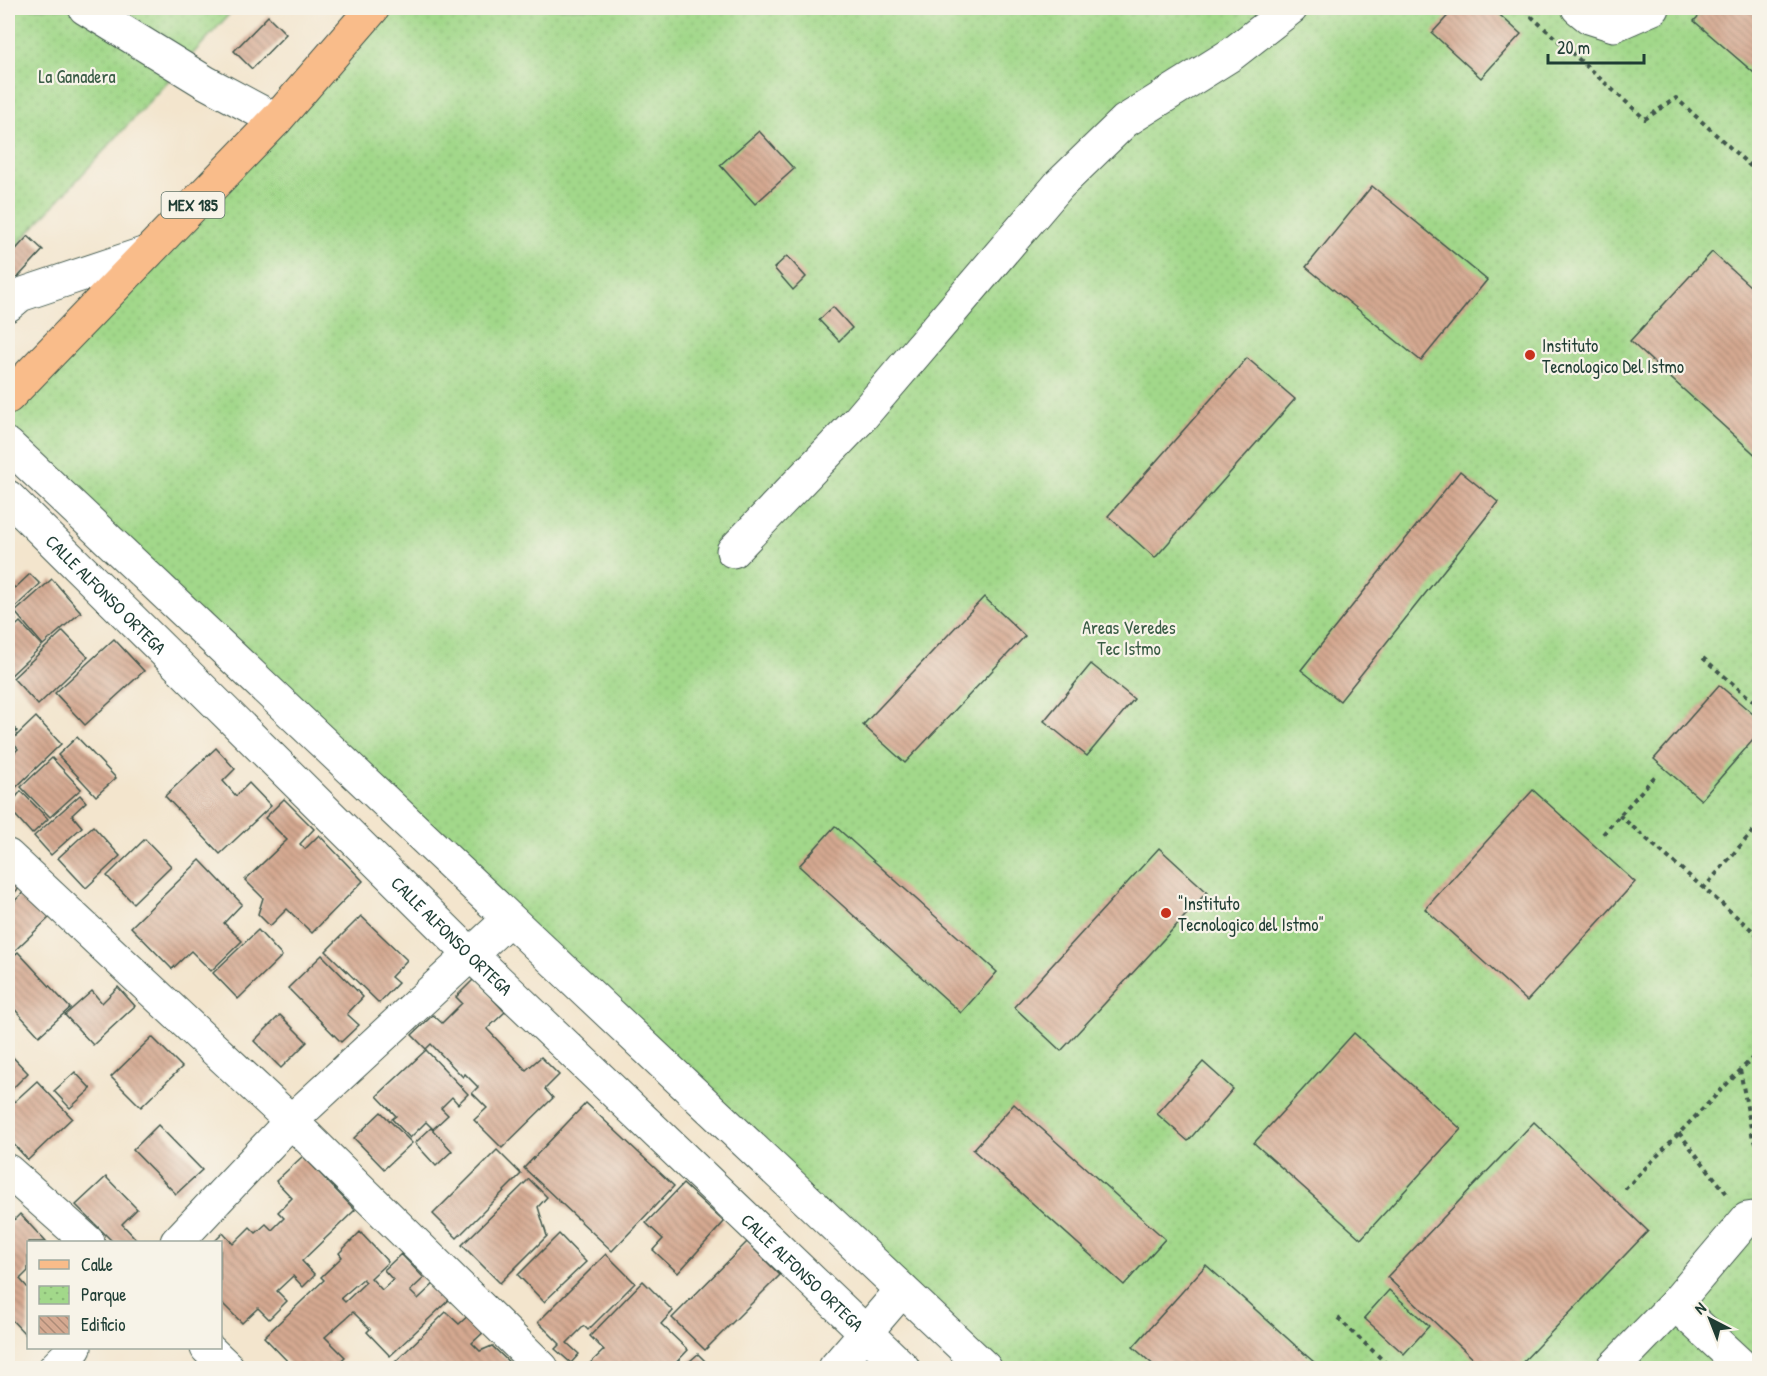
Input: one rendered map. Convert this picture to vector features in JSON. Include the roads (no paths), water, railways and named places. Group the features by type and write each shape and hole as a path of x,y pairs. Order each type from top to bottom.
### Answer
{"main road":[{"name":"MEX 185","path":"8,397 276,120 373,8"}],"street":[{"path":"85,8 205,82 276,120"},
{"path":"733,552 858,421 1059,185 1108,137 1125,121 1232,54 1291,8"},
{"path":"1578,8 1589,17 1614,25 1653,8"},
{"path":"8,305 20,295 146,253"},
{"path":"8,445 508,920 985,1368"},
{"name":"CALLE ALFONSO ORTEGA","path":"8,497 470,954 864,1334 903,1368"},
{"path":"8,856 291,1121 542,1368"},
{"path":"178,1241 291,1121 508,920"},
{"path":"8,1171 87,1241"},
{"path":"1612,1368 1676,1304 1753,1218"},
{"path":"835,1368 902,1290"},
{"path":"1676,1304 1746,1368 1760,1355"},
{"path":"55,1368 73,1349"},
{"path":"209,1349 228,1368"}],"place":[{"name":"Instituto Tecnologico Del Istmo","path":"1530,355"},
{"name":"\"Instituto Tecnologico del Istmo\"","path":"1166,913"}],"park label":[{"name":"La Ganadera","path":"77,76"},
{"name":"Areas Veredes Tec Istmo","path":"1129,637"}]}
